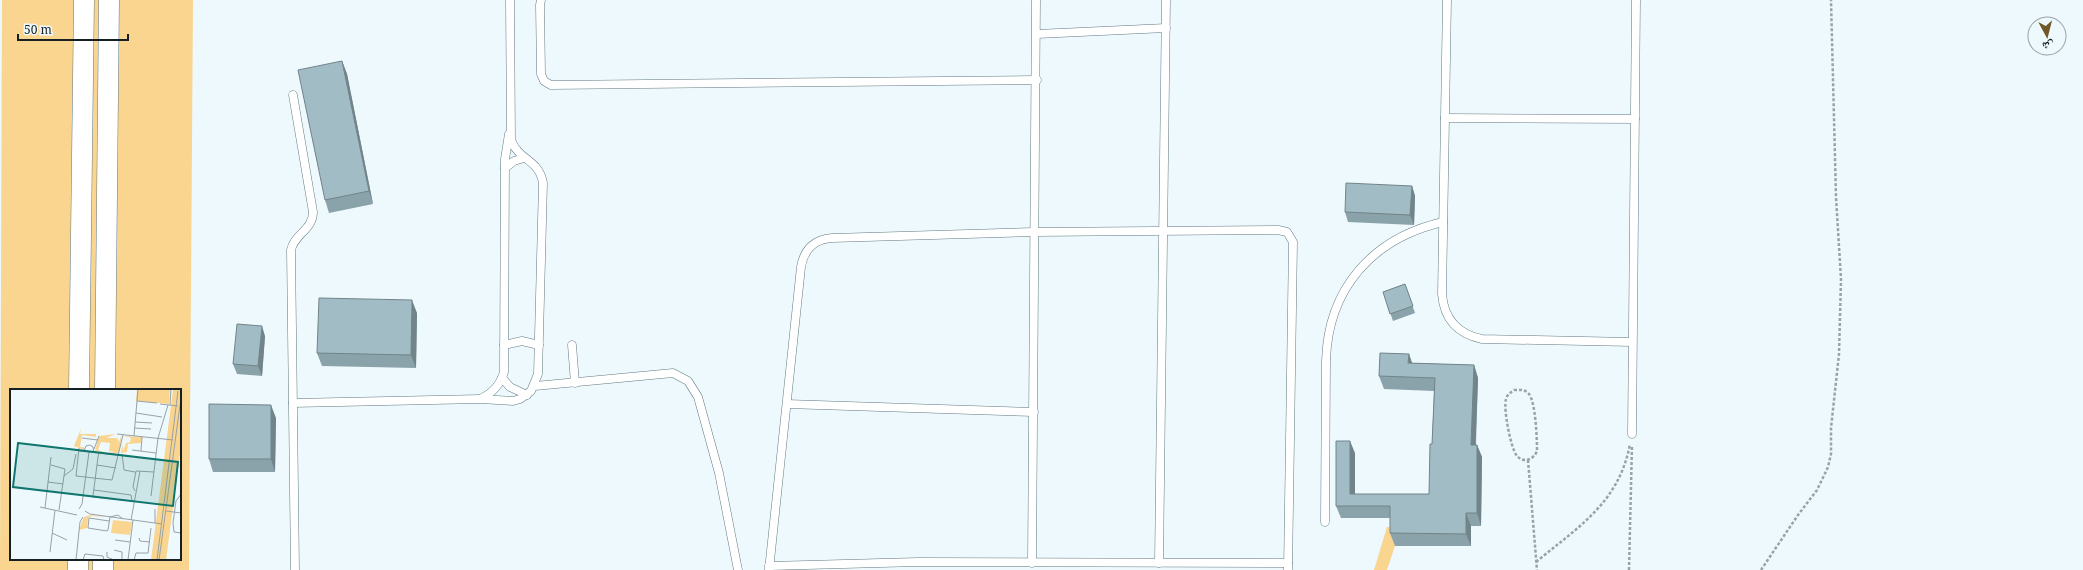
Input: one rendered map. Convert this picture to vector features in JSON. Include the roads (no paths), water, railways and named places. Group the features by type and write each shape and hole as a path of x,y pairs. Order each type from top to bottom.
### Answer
{"street":[{"path":"79,389 84,0"},
{"path":"105,389 109,0"},
{"path":"81,196 92,219 93,268 98,273 106,274"}],"lane":[{"path":"480,399 494,391 502,378 504,345 505,168 506,151 510,133 510,0"},
{"path":"541,0 541,74 544,81 551,85 1037,80"},
{"path":"1032,562 1038,34 1036,0"},
{"path":"1159,563 1166,0"},
{"path":"1447,0 1442,303 1450,321 1464,333 1482,339 1632,342"},
{"path":"1632,434 1636,0"},
{"path":"1038,34 1166,28"},
{"path":"293,95 313,212 311,223 295,240 291,250 295,570"},
{"path":"1445,118 1635,119"},
{"path":"293,403 480,399 513,401 527,395 535,386 538,374 543,183 539,170 535,165 524,158 514,147 510,133"},
{"path":"505,168 514,161 524,158"},
{"path":"1325,522 1326,346 1333,316 1345,289 1354,276 1375,254 1407,234 1443,222"},
{"path":"1278,230 1286,232 1292,238 1288,566 1228,566 1159,563 1092,566 1032,562 918,566 769,568 802,260 808,248 819,240 832,238 1035,232 1278,230"},
{"path":"504,345 522,341 539,345"},
{"path":"572,344 575,383"},
{"path":"535,386 673,373 688,381 698,397 715,458 728,511 738,570"},
{"path":"502,378 510,387 527,395"},
{"path":"787,404 1034,412"}]}
